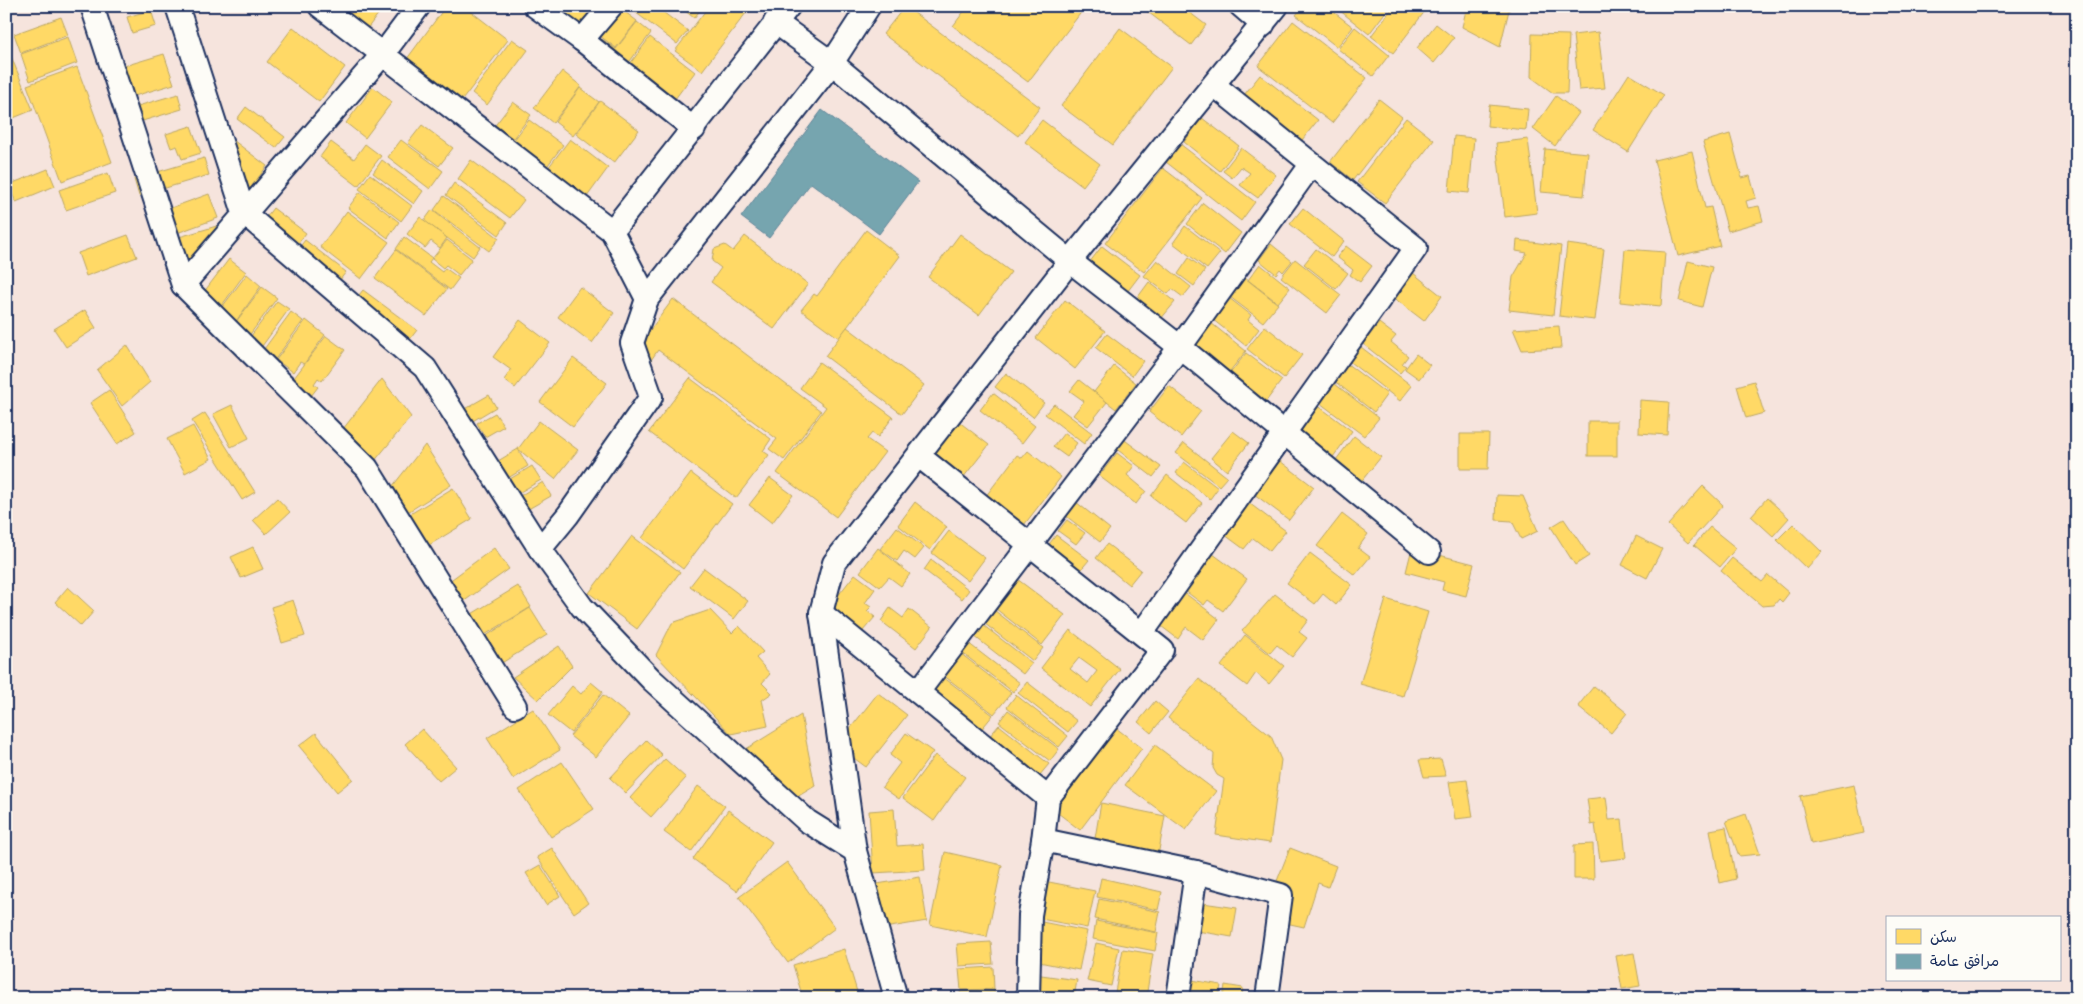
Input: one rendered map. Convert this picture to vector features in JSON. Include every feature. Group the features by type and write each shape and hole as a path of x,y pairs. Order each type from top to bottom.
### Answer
{"street":[{"path":"92,6 183,285 367,468 514,706"},
{"path":"177,6 244,213 425,368 540,549 582,607 651,679 807,821 855,851"},
{"path":"320,6 612,231 647,299"},
{"path":"183,285 383,54 420,6"},
{"path":"535,6 582,40 694,130"},
{"path":"582,40 611,6"},
{"path":"540,549 568,515 651,397 632,343 647,299 832,63 868,6"},
{"path":"1240,6 1264,25"},
{"path":"896,998 855,851 821,613 834,563 1070,261 1264,25 1277,6"},
{"path":"612,231 694,130 782,14 832,63 1070,261 1180,347 1429,552"},
{"path":"1142,633 1416,248 1214,85"},
{"path":"918,692 1029,543 1180,347 1311,165"},
{"path":"919,456 1162,650 1048,798 1030,915 1028,998"},
{"path":"821,613 1048,798"},
{"path":"1043,840 1196,872 1281,895 1267,998"},
{"path":"1178,998 1196,872"}],"building: سكن":[{"path":"355,6 378,6 382,9 358,41 340,27"},
{"path":"446,6 464,6 508,40 450,116 395,75"},
{"path":"534,6 594,6 572,35"},
{"path":"633,6 655,6 688,31 677,44 631,9"},
{"path":"679,6 700,6 702,8 694,18"},
{"path":"709,6 745,6 749,9 702,71 675,51"},
{"path":"905,6 1040,107 1018,136 883,34"},
{"path":"968,6 1086,6 1028,82 953,26"},
{"path":"1140,6 1181,6 1206,25 1191,45"},
{"path":"1303,6 1326,6 1353,27 1337,47 1296,15"},
{"path":"1334,6 1390,6 1369,34"},
{"path":"1394,6 1429,6 1393,53 1371,36"},
{"path":"1467,6 1510,6 1500,47 1462,27"},
{"path":"621,9 637,21 616,48 600,36"},
{"path":"151,10 156,26 132,33 127,17"},
{"path":"61,17 68,35 21,53 14,34"},
{"path":"1293,21 1367,78 1332,123 1258,66"},
{"path":"637,22 651,33 621,73 592,52 602,39 616,49"},
{"path":"1436,24 1454,38 1434,63 1417,48"},
{"path":"293,27 345,67 319,102 267,62"},
{"path":"1355,27 1389,55 1373,76 1338,49"},
{"path":"1120,28 1172,67 1113,145 1061,106"},
{"path":"1598,32 1605,88 1579,90 1573,35"},
{"path":"1532,34 1569,35 1567,93 1553,93 1531,77"},
{"path":"68,37 77,63 30,81 21,54"},
{"path":"650,37 695,72 669,107 624,72"},
{"path":"512,39 528,50 487,105 472,93"},
{"path":"6,44 33,110 6,121"},
{"path":"164,54 174,84 121,100 111,70"},
{"path":"77,67 112,162 62,181 27,85"},
{"path":"562,71 581,86 553,123 534,108"},
{"path":"1629,74 1664,95 1628,152 1593,130"},
{"path":"1260,75 1318,120 1298,145 1240,100"},
{"path":"373,87 392,102 365,138 346,123"},
{"path":"580,88 599,102 573,136 555,122"},
{"path":"178,94 182,109 126,126 121,111"},
{"path":"1556,96 1579,113 1555,146 1533,129"},
{"path":"1379,99 1402,117 1353,180 1330,162"},
{"path":"600,101 639,130 614,163 576,134"},
{"path":"513,102 531,115 501,154 483,141"},
{"path":"1489,105 1528,109 1526,130 1487,126"},
{"path":"246,107 285,137 276,148 237,119"},
{"path":"1202,118 1239,146 1220,171 1184,142"},
{"path":"1406,118 1434,140 1385,203 1357,182"},
{"path":"529,120 563,145 539,177 505,152"},
{"path":"1042,120 1100,164 1083,186 1025,142"},
{"path":"422,125 453,148 439,166 408,143"},
{"path":"191,126 201,153 182,159 177,146 171,148 166,134"},
{"path":"1730,134 1742,178 1750,176 1756,198 1746,201 1748,208 1759,206 1763,221 1728,231 1703,142"},
{"path":"1454,136 1474,138 1469,193 1449,191"},
{"path":"229,137 267,166 240,202"},
{"path":"570,139 608,168 581,205 542,176"},
{"path":"1528,139 1537,213 1505,217 1496,143"},
{"path":"401,140 443,171 430,189 388,157"},
{"path":"331,142 354,159 365,144 381,156 358,186 320,157"},
{"path":"1180,144 1255,202 1241,221 1166,162"},
{"path":"1241,148 1276,175 1258,198 1240,185 1250,173 1241,167 1232,178 1223,171"},
{"path":"1545,149 1588,153 1584,196 1541,192"},
{"path":"1692,151 1705,208 1711,207 1720,246 1678,256 1654,160"},
{"path":"204,158 209,175 139,196 134,179"},
{"path":"382,160 423,191 414,204 373,173"},
{"path":"471,160 524,200 510,218 458,179"},
{"path":"1163,168 1202,198 1144,272 1105,243"},
{"path":"48,169 55,186 16,202 8,185"},
{"path":"108,173 115,193 66,210 59,190"},
{"path":"370,174 412,206 401,221 359,189"},
{"path":"454,183 507,223 499,235 446,195"},
{"path":"360,192 399,222 388,238 348,208"},
{"path":"209,194 218,218 166,237 157,213"},
{"path":"444,196 499,238 489,251 434,210"},
{"path":"1203,203 1241,233 1225,254 1187,224"},
{"path":"273,208 306,233 288,257 255,232"},
{"path":"1303,208 1344,241 1332,257 1290,224"},
{"path":"432,210 480,247 473,257 424,221"},
{"path":"347,211 389,242 361,279 320,247"},
{"path":"420,217 447,238 440,248 431,241 425,248 407,234"},
{"path":"220,225 225,242 180,290 162,242"},
{"path":"1185,226 1220,253 1207,269 1173,243"},
{"path":"866,230 900,256 839,338 801,310 814,294 817,296"},
{"path":"960,234 1011,272 979,315 928,277"},
{"path":"128,235 137,257 86,276 78,253"},
{"path":"745,236 808,284 774,329 711,282 721,268 712,261 714,249 725,245 733,251"},
{"path":"404,237 432,258 429,262 442,272 445,268 459,278 450,290 396,249"},
{"path":"305,240 346,272 329,294 288,263"},
{"path":"447,240 472,259 459,275 446,265 443,268 432,259"},
{"path":"1517,240 1561,246 1553,315 1509,310 1513,277 1527,253 1516,251"},
{"path":"1271,244 1292,261 1283,272 1280,269 1276,274 1259,260"},
{"path":"1567,244 1604,249 1595,320 1559,316"},
{"path":"1102,246 1140,275 1124,296 1086,267"},
{"path":"1346,246 1372,266 1360,282 1350,275 1353,270 1337,257"},
{"path":"1316,249 1348,273 1336,289 1304,264"},
{"path":"1625,249 1665,252 1661,306 1620,302"},
{"path":"396,250 447,289 426,316 375,278"},
{"path":"1189,258 1205,270 1194,286 1178,274"},
{"path":"229,259 246,272 209,323 191,309"},
{"path":"1295,259 1341,295 1327,313 1281,277"},
{"path":"1157,260 1191,287 1183,297 1172,289 1168,294 1144,276"},
{"path":"1688,261 1712,267 1702,307 1679,301"},
{"path":"1260,264 1290,288 1278,303 1248,280"},
{"path":"1413,273 1442,296 1424,321 1394,298"},
{"path":"247,274 261,286 229,331 213,319"},
{"path":"1245,278 1278,304 1263,322 1230,297"},
{"path":"1149,282 1175,302 1160,320 1135,301"},
{"path":"262,287 277,298 245,341 230,330"},
{"path":"580,287 614,313 592,343 558,317"},
{"path":"363,290 417,330 401,351 347,310"},
{"path":"1229,298 1251,315 1248,320 1259,329 1246,346 1212,319"},
{"path":"673,299 821,411 784,460 769,449 777,439 658,350 651,360 636,349"},
{"path":"1065,300 1105,331 1075,369 1036,338"},
{"path":"277,301 289,309 257,353 245,344"},
{"path":"85,310 96,328 66,347 54,329"},
{"path":"291,312 303,321 271,365 259,356"},
{"path":"306,320 325,335 304,364 300,362 293,372 276,360"},
{"path":"520,320 550,343 515,388 504,380 511,370 493,357"},
{"path":"1211,323 1246,351 1226,376 1191,349"},
{"path":"1379,323 1396,336 1391,342 1408,356 1402,364 1406,366 1400,373 1363,344"},
{"path":"1265,326 1302,355 1284,378 1247,349"},
{"path":"1559,326 1561,348 1522,350 1513,329"},
{"path":"847,327 924,385 902,414 825,356"},
{"path":"1107,334 1143,361 1132,376 1096,348"},
{"path":"326,336 345,350 322,381 318,378 314,384 318,387 311,396 291,382"},
{"path":"1357,344 1412,386 1400,401 1346,359"},
{"path":"127,345 150,382 122,406 97,370"},
{"path":"1246,353 1282,380 1264,404 1228,376"},
{"path":"1416,354 1430,365 1419,379 1405,369"},
{"path":"573,358 607,383 573,427 540,402"},
{"path":"819,362 893,417 878,437 872,433 867,439 885,452 836,517 777,473 826,407 800,388"},
{"path":"1346,363 1387,394 1374,412 1333,380"},
{"path":"1114,366 1136,383 1116,409 1094,392"},
{"path":"1006,373 1044,403 1033,417 995,387"},
{"path":"690,378 771,439 763,451 769,455 736,498 649,432"},
{"path":"382,379 411,417 373,463 343,429"},
{"path":"1079,380 1107,402 1088,426 1073,415 1084,401 1070,391"},
{"path":"1331,381 1379,418 1364,436 1316,400"},
{"path":"1754,381 1764,413 1746,418 1737,386"},
{"path":"1169,386 1201,411 1181,437 1149,412"},
{"path":"109,390 136,432 117,444 90,403"},
{"path":"993,393 1035,426 1022,443 980,410"},
{"path":"489,395 496,407 461,428 454,415"},
{"path":"1640,400 1669,402 1667,435 1639,433"},
{"path":"1313,402 1352,431 1333,457 1293,427"},
{"path":"1054,404 1092,433 1084,444 1045,414"},
{"path":"232,405 249,438 231,447 213,414"},
{"path":"205,413 255,492 242,500 192,421"},
{"path":"495,413 504,426 485,437 477,423"},
{"path":"539,421 578,450 555,479 518,449"},
{"path":"958,421 989,445 959,483 928,459"},
{"path":"1588,421 1617,421 1617,456 1588,456"},
{"path":"193,426 211,459 185,473 167,439"},
{"path":"1233,431 1249,443 1227,471 1211,458"},
{"path":"1064,433 1077,443 1067,457 1053,447"},
{"path":"1460,434 1489,434 1488,469 1460,469"},
{"path":"1354,436 1381,457 1359,484 1333,464"},
{"path":"1122,438 1161,467 1153,477 1114,447"},
{"path":"1184,443 1227,477 1219,486 1176,453"},
{"path":"425,445 451,485 403,515 388,492"},
{"path":"518,449 528,466 493,487 483,470"},
{"path":"1028,451 1061,477 1014,538 976,509 1017,455 1022,458"},
{"path":"1117,453 1134,466 1127,475 1146,491 1136,504 1099,476"},
{"path":"1280,461 1314,487 1289,520 1254,494"},
{"path":"1184,462 1218,488 1210,499 1176,473"},
{"path":"532,466 541,480 501,503 493,489"},
{"path":"691,473 732,504 683,569 642,538"},
{"path":"1167,475 1202,503 1186,523 1151,496"},
{"path":"770,478 793,495 772,523 749,505"},
{"path":"543,482 551,496 511,519 503,506"},
{"path":"1703,486 1723,505 1688,543 1668,525"},
{"path":"453,488 472,519 426,547 407,516"},
{"path":"1497,495 1523,496 1538,531 1521,539 1512,521 1496,520"},
{"path":"277,498 290,512 266,534 253,520"},
{"path":"1767,498 1789,518 1773,536 1751,516"},
{"path":"1245,500 1286,531 1270,551 1253,538 1244,549 1221,532"},
{"path":"915,502 947,527 930,550 898,525"},
{"path":"1076,502 1110,529 1100,542 1066,516"},
{"path":"1342,514 1368,534 1358,548 1370,557 1355,575 1317,546"},
{"path":"1564,519 1589,556 1575,565 1551,527"},
{"path":"1067,520 1085,533 1076,544 1058,531"},
{"path":"1793,524 1822,552 1807,569 1777,540"},
{"path":"897,527 924,548 915,559 904,551 897,561 880,549"},
{"path":"1710,527 1736,548 1720,567 1694,545"},
{"path":"949,531 985,558 968,581 932,553"},
{"path":"1056,535 1089,560 1079,572 1047,547"},
{"path":"632,536 680,572 637,629 589,593"},
{"path":"1636,536 1662,549 1647,578 1622,565"},
{"path":"1107,544 1141,570 1129,585 1096,558"},
{"path":"253,547 263,569 241,578 231,557"},
{"path":"494,548 509,569 463,602 448,582"},
{"path":"878,548 910,574 901,586 889,577 880,587 860,572"},
{"path":"1412,548 1474,564 1466,596 1442,590 1444,582 1406,572"},
{"path":"1209,551 1247,579 1223,611 1208,600 1204,605 1176,584"},
{"path":"1310,553 1352,585 1336,605 1323,594 1315,604 1287,583"},
{"path":"1732,558 1762,582 1768,575 1789,593 1782,602 1779,599 1774,605 1762,606 1721,571"},
{"path":"931,560 969,590 962,599 924,570"},
{"path":"704,568 748,601 734,619 690,586"},
{"path":"855,574 875,589 865,603 871,607 867,611 875,617 862,632 829,607"},
{"path":"1013,576 1065,615 1042,645 991,605"},
{"path":"518,586 531,607 483,636 470,615"},
{"path":"68,587 94,611 81,626 55,602"},
{"path":"1178,588 1219,619 1203,640 1186,627 1178,639 1153,620"},
{"path":"1275,594 1308,620 1299,632 1307,638 1292,657 1277,645 1270,653 1242,631"},
{"path":"1386,599 1428,612 1403,696 1360,684"},
{"path":"293,600 305,636 282,643 271,607"},
{"path":"990,607 1043,648 1033,661 980,620"},
{"path":"530,608 547,635 500,664 483,638"},
{"path":"890,608 903,618 909,609 932,627 916,648 881,621"},
{"path":"710,610 732,633 739,626 763,652 756,658 770,674 762,683 772,693 762,700 768,726 731,734 656,655 672,623"},
{"path":"979,622 1032,663 1023,674 970,633"},
{"path":"1070,630 1120,669 1090,707 1041,668","holes":["1079,658 1097,671 1088,683 1070,669"]},
{"path":"1245,635 1284,666 1269,684 1256,673 1247,686 1221,666"},
{"path":"968,643 1020,683 1013,692 961,652"},
{"path":"559,646 572,666 538,700 513,677"},
{"path":"960,653 1011,693 994,714 943,675"},
{"path":"939,674 993,715 980,731 927,690"},
{"path":"1199,679 1271,736 1281,760 1270,843 1216,835 1224,779 1217,775 1213,768 1214,754 1168,718"},
{"path":"591,682 603,692 571,733 548,715 572,686 581,694"},
{"path":"1027,682 1077,721 1068,732 1018,693"},
{"path":"1594,686 1627,713 1611,733 1578,706"},
{"path":"878,693 907,715 866,767 843,750 842,739"},
{"path":"603,695 629,716 596,757 570,736"},
{"path":"1016,695 1068,736 1059,747 1007,707"},
{"path":"1155,701 1168,712 1151,733 1138,722"},
{"path":"533,709 560,750 513,779 487,738"},
{"path":"1008,710 1059,749 1050,761 999,722"},
{"path":"801,715 815,786 787,803 730,759"},
{"path":"999,725 1049,764 1039,776 989,737"},
{"path":"1116,728 1142,748 1080,830 1054,810"},
{"path":"422,729 456,767 439,781 405,744"},
{"path":"316,733 353,779 337,792 299,746"},
{"path":"906,733 933,752 899,799 882,787 900,763 890,755"},
{"path":"646,740 662,755 626,793 610,778"},
{"path":"1155,745 1216,791 1186,830 1125,785"},
{"path":"935,755 965,777 934,821 903,798"},
{"path":"665,759 686,778 651,817 630,798"},
{"path":"1441,759 1446,776 1424,777 1419,760"},
{"path":"562,762 594,809 551,837 519,790"},
{"path":"1467,780 1473,817 1455,819 1449,782"},
{"path":"1854,785 1864,833 1811,844 1800,796"},
{"path":"698,786 725,806 691,852 664,832"},
{"path":"1606,797 1609,820 1622,819 1626,858 1600,861 1595,824 1591,825 1587,799"},
{"path":"1101,803 1165,816 1158,856 1094,844"},
{"path":"894,809 897,846 923,844 925,870 873,873 869,811"},
{"path":"728,810 772,842 737,891 693,859"},
{"path":"1746,814 1760,854 1739,856 1726,821"},
{"path":"1726,827 1736,879 1720,883 1710,830"},
{"path":"1593,844 1594,879 1574,879 1574,845"},
{"path":"552,848 588,903 574,913 537,857"},
{"path":"1290,848 1336,866 1328,887 1318,883 1304,927 1272,920 1275,886"},
{"path":"945,852 1002,865 987,937 930,925"},
{"path":"787,862 835,928 788,963 739,897"},
{"path":"540,865 560,896 546,905 526,873"},
{"path":"920,877 927,921 878,929 871,885"},
{"path":"1101,878 1162,892 1158,910 1097,897"},
{"path":"1044,881 1095,891 1087,928 1036,918"},
{"path":"1099,899 1160,912 1156,932 1095,919"},
{"path":"1196,902 1237,908 1232,937 1191,930"},
{"path":"1032,920 1087,931 1079,970 1024,959"},
{"path":"1096,921 1158,933 1155,951 1093,939"},
{"path":"991,942 993,964 959,966 957,944"},
{"path":"1096,943 1119,948 1111,986 1087,981"},
{"path":"844,949 858,995 848,998 803,998 793,965"},
{"path":"1123,949 1153,954 1146,998 1115,992"},
{"path":"1634,953 1640,986 1622,989 1616,956"},
{"path":"993,967 994,989 961,990 959,969"},
{"path":"1027,973 1077,980 1074,998 1023,998"},
{"path":"1186,979 1221,985 1219,998 1184,995"},
{"path":"1225,985 1243,988 1242,998 1223,998"},
{"path":"994,989 995,998 961,998 960,991"}],"building: مرافق عامة":[{"path":"822,110 918,182 879,234 811,183 769,238 741,217"}]}
